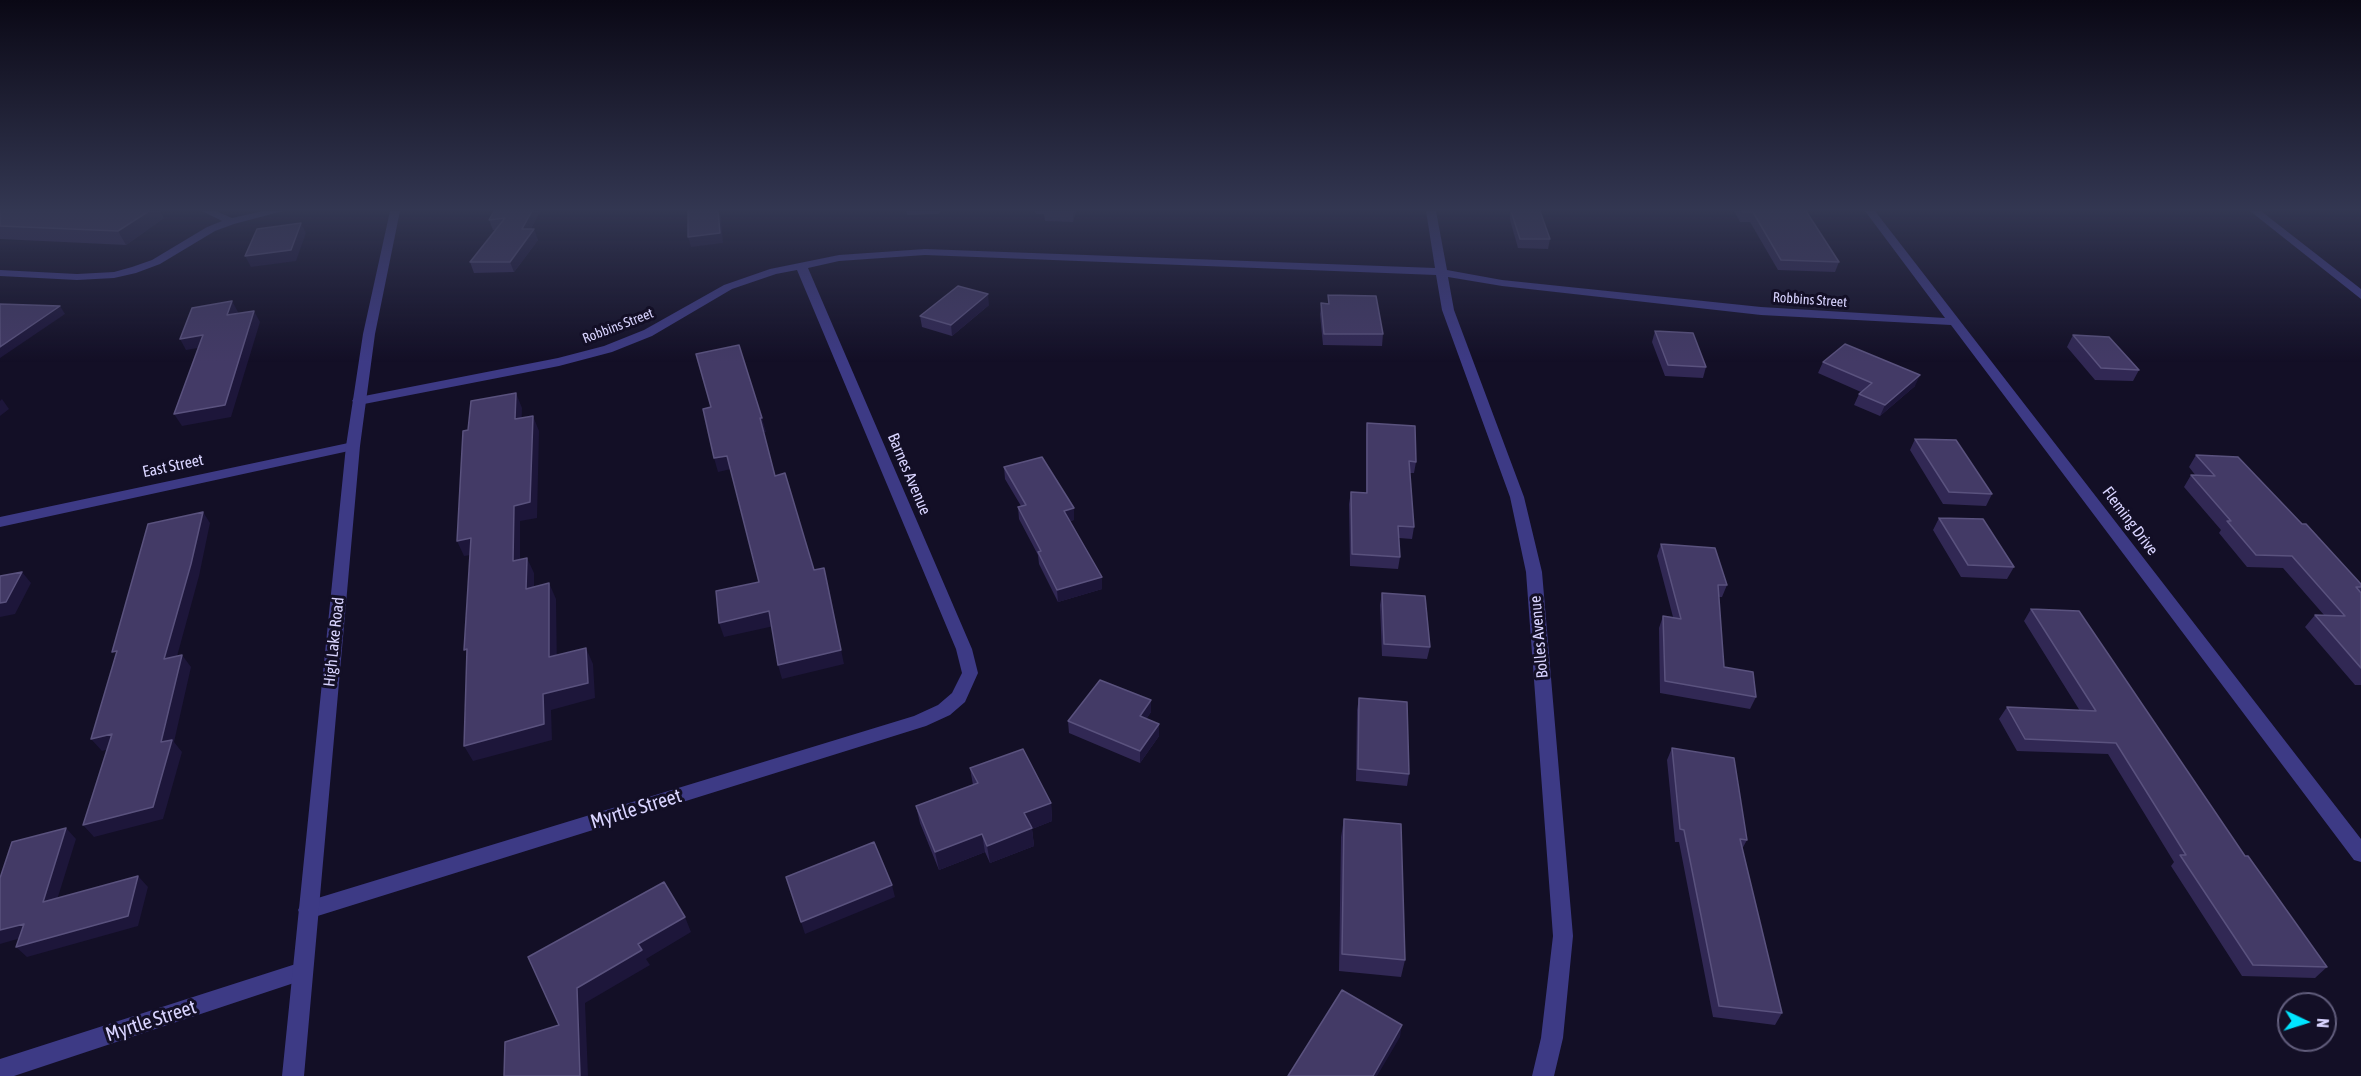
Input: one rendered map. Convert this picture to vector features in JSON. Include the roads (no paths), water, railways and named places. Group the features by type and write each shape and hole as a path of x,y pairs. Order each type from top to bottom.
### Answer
{"street":[{"path":"0,273 77,277 114,275 136,270 157,261"},
{"name":"High Lake Road","path":"292,1076 353,446 369,334 384,261"},
{"name":"Robbins Street","path":"359,401 559,362 608,349 648,333 728,287 774,271 824,261"},
{"name":"Robbins Street","path":"1163,261 1442,272 1502,283 1761,311 1955,322"},
{"name":"Bolles Avenue","path":"1440,261 1448,310 1516,497 1529,542 1534,572 1563,936 1552,1038 1543,1076"},
{"name":"Fleming Drive","path":"1908,261 2361,854"},
{"path":"2318,261 2361,295"},
{"name":"Barnes Avenue","path":"801,265 964,649 970,672 958,697"},
{"name":"East Street","path":"0,522 353,446"},
{"name":"Myrtle Street","path":"308,910 920,721 944,710 958,697"},
{"name":"Myrtle Street","path":"0,1070 302,971"}]}
